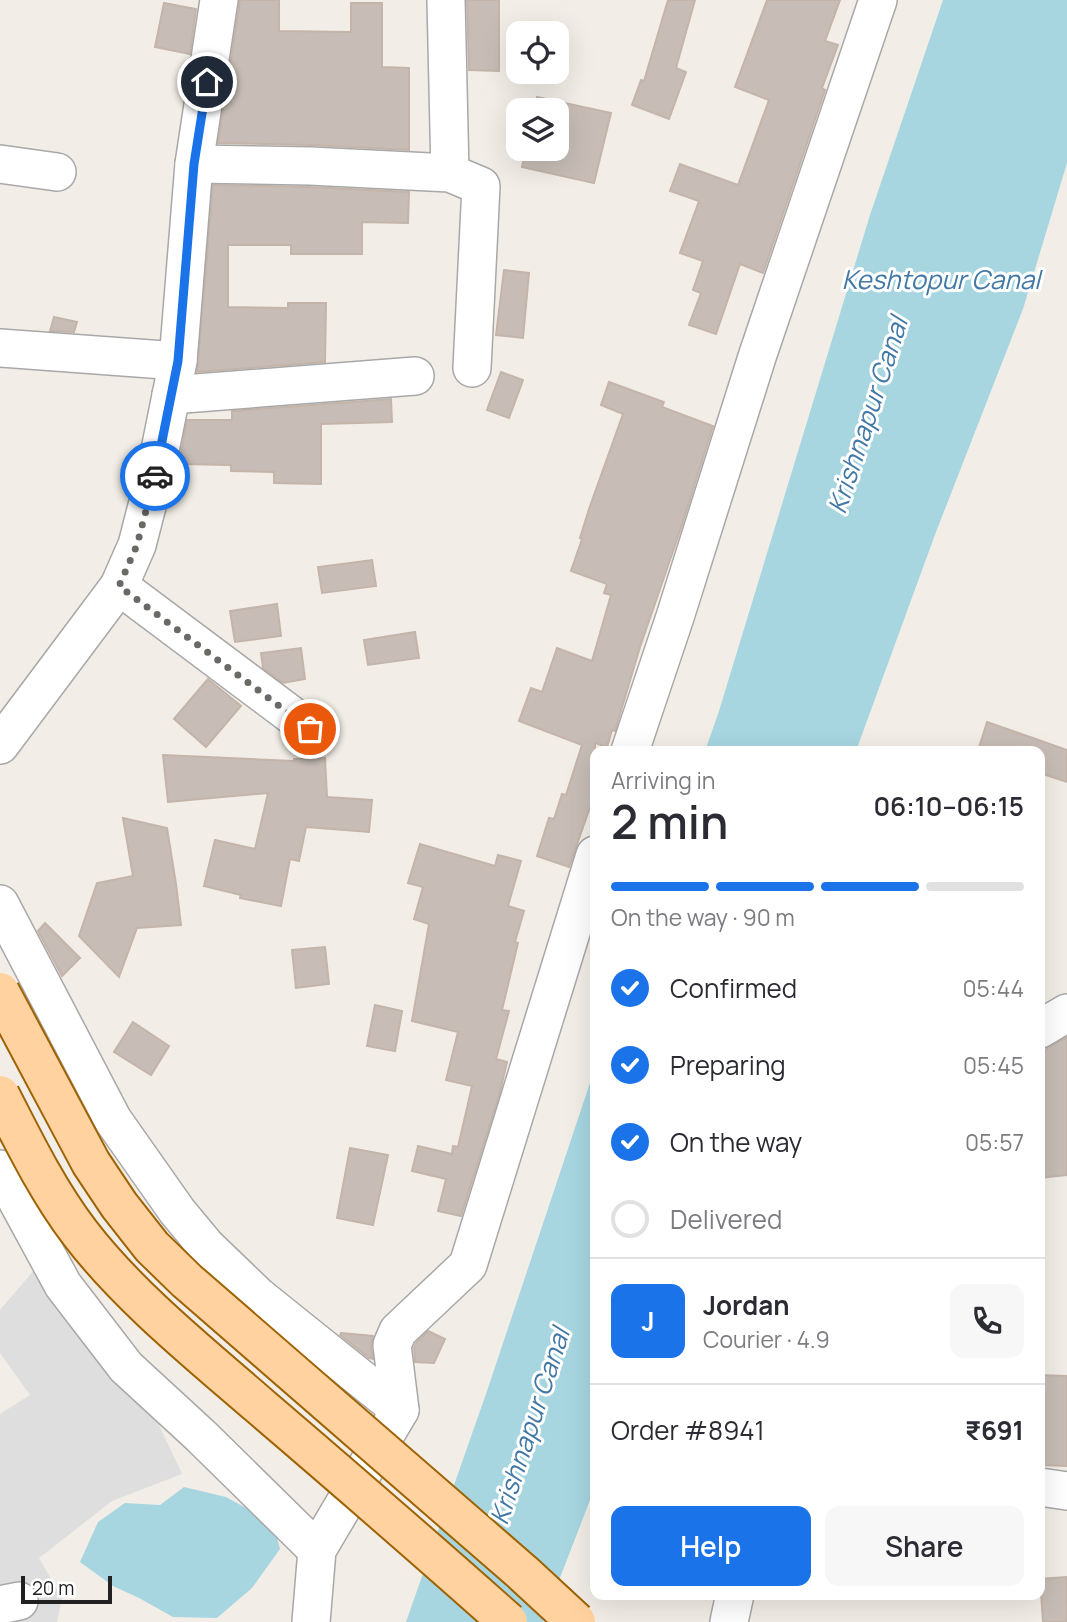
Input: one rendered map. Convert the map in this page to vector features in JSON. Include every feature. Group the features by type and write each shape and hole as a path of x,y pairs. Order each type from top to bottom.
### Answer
{"main road":[{"path":"0,992 91,1163 152,1247 187,1281 512,1563 576,1622"},
{"path":"0,1095 56,1197 80,1233 117,1276 205,1359 508,1622"}],"street":[{"path":"0,745 119,586 137,545 155,475 174,378 194,164 219,0"},
{"path":"446,0 450,173"},
{"path":"632,746 676,617 757,357 878,0"},
{"path":"0,164 57,172"},
{"path":"194,164 450,173 481,186 472,368"},
{"path":"0,348 174,378 415,376"},
{"path":"119,586 310,729"},
{"path":"311,1622 317,1549 401,1410 392,1345 398,1331 468,1265 590,871"},
{"path":"0,904 113,1120 177,1211 206,1246 258,1296 401,1410"},
{"path":"1045,1026 1067,1013"},
{"path":"0,1169 63,1285 126,1367 317,1549"},
{"path":"1045,1489 1067,1491"},
{"path":"729,1622 734,1600"}],"shaded area":[{"path":"35,1269 148,1402 182,1474 112,1501 39,1558 62,1598 57,1622 0,1622 0,1414 30,1395 0,1353 0,1310"}],"water":[{"name":"Keshtopur Canal","path":"943,0 1067,0 1067,163 1023,309 936,532 858,746 707,746 719,711 870,215"},
{"name":"Krishnapur Canal","path":"590,1083 590,1500 543,1622 406,1622"},
{"path":"184,1487 226,1497 273,1523 280,1549 252,1588 217,1618 173,1617 113,1586 80,1562 98,1522 125,1503 160,1505"}],"building":[{"path":"240,0 279,0 279,31 351,32 351,3 382,3 382,67 409,68 409,150 218,143"},
{"path":"467,0 499,0 499,71 469,70"},
{"path":"668,0 695,0 676,68 686,72 669,119 632,105 641,80 644,81"},
{"path":"767,0 840,0 825,41 838,45 763,273 740,264 716,334 689,325 701,293 693,290 703,261 680,253 699,201 670,191 680,164 738,185 769,100 735,87"},
{"path":"164,3 196,9 190,54 155,47"},
{"path":"569,104 611,113 594,183 522,167 523,161 569,161"},
{"path":"213,185 409,192 408,223 362,222 362,254 291,254 291,245 228,245 228,307 288,308 288,303 326,303 325,362 197,372"},
{"path":"504,270 529,273 523,338 496,335"},
{"path":"54,317 77,322 74,332 50,331"},
{"path":"501,372 523,380 509,418 487,410"},
{"path":"609,382 664,402 662,407 713,426 615,731 612,730 607,746 595,743 595,746 590,746 590,807 569,867 537,856 549,818 554,819 562,794 566,795 582,745 519,721 531,688 542,692 557,648 592,661 611,595 604,593 607,584 571,571 589,509 623,414 601,405"},
{"path":"391,399 392,422 321,424 321,484 274,483 274,472 231,471 231,465 179,464 187,420 232,420 232,411"},
{"path":"372,560 376,586 322,593 318,567"},
{"path":"277,604 281,636 235,642 230,611"},
{"path":"415,632 419,658 368,665 364,640"},
{"path":"301,648 305,679 283,683 263,668 261,653"},
{"path":"208,679 241,706 206,747 174,719"},
{"path":"987,722 1067,750 1067,782 1045,775 1045,746 980,746"},
{"path":"163,755 294,761 325,758 327,797 372,800 369,832 306,827 299,861 290,859 281,906 240,898 241,895 204,886 215,840 255,849 268,793 168,802"},
{"path":"123,818 167,828 181,925 137,928 119,977 79,936 97,883 133,876"},
{"path":"420,844 495,866 498,855 521,861 508,906 524,911 502,1010 509,1011 496,1059 507,1062 461,1216 438,1211 446,1179 412,1171 418,1146 452,1154 453,1146 458,1147 472,1086 446,1080 458,1032 412,1021 429,924 414,919 423,887 408,883"},
{"path":"45,923 80,958 62,976 38,931"},
{"path":"325,947 329,984 296,988 292,950"},
{"path":"375,1005 402,1011 395,1051 367,1046"},
{"path":"133,1022 169,1046 151,1075 114,1052"},
{"path":"1067,1037 1067,1175 1045,1177 1045,1051"},
{"path":"350,1148 388,1155 373,1225 337,1218"},
{"path":"428,1331 445,1339 434,1363 415,1362 416,1343"},
{"path":"340,1335 373,1336 373,1359"},
{"path":"1045,1375 1067,1376 1067,1466 1045,1465"},
{"path":"1067,1577 1067,1622 1043,1622 1041,1600 1045,1600 1045,1579"}],"way so far":[{"path":"155,476 137,545 119,586 310,729"}],"route":[{"path":"155,476 178,361 194,164 207,82"}]}
